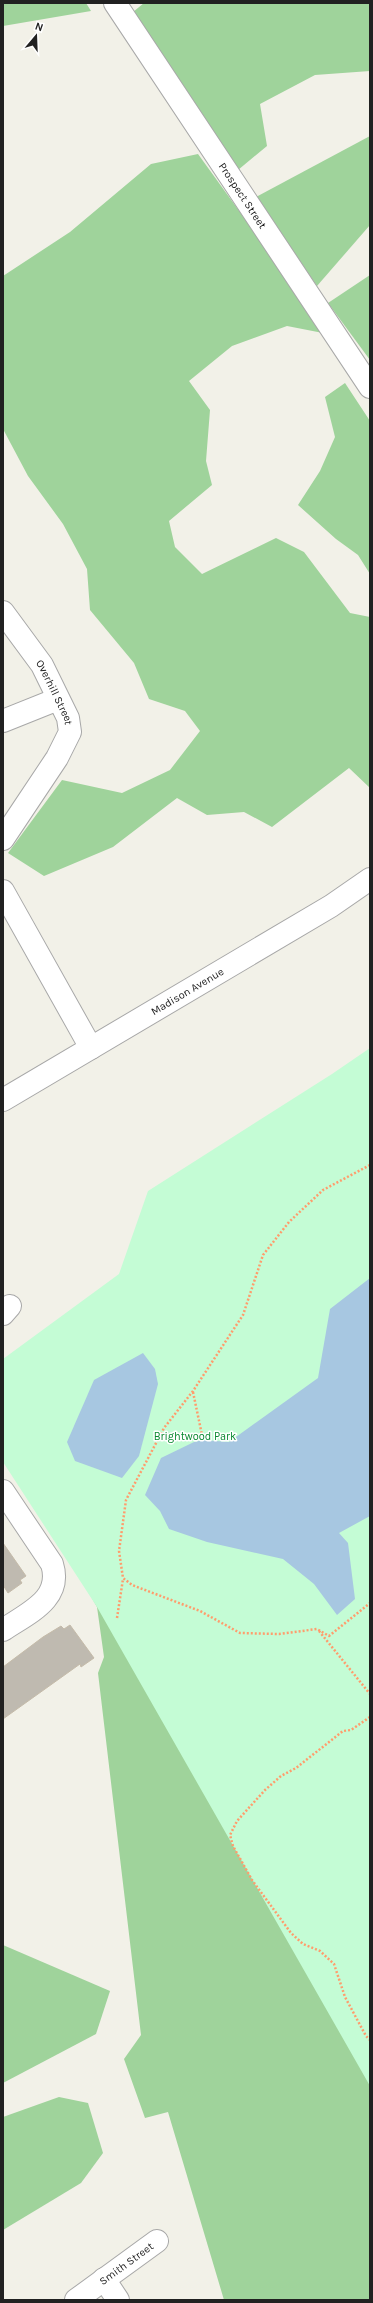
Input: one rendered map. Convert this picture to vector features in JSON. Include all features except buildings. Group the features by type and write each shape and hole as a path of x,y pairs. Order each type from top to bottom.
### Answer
{"street":[{"name":"Prospect Street","path":"115,3 370,387"},
{"name":"Overhill Street","path":"3,612 42,665 68,718 70,732 57,758 3,839"},
{"path":"3,721 58,699"},
{"name":"Madison Avenue","path":"3,1100 331,906 370,879"},
{"path":"3,891 91,1048"},
{"path":"3,1491 52,1564 56,1575 51,1594 43,1602 3,1630"},
{"name":"Smith Street","path":"76,2300 157,2241"},
{"path":"104,2279 118,2300"}],"path":[{"path":"117,1618 123,1578 119,1551 126,1500 164,1428 193,1391 243,1315 263,1254 289,1222 323,1190 370,1165"},
{"path":"193,1391 202,1435"},
{"path":"123,1578 132,1585 200,1611 240,1633 279,1634 317,1629 329,1636 370,1603"},
{"path":"317,1629 370,1694"},
{"path":"370,1717 351,1730 343,1731 296,1768 281,1776 237,1821 230,1835 233,1846 252,1880 291,1933 303,1944 320,1952 334,1964 345,1997 366,2036 370,2040"}],"green space":[{"path":"3,3 86,3 91,11 3,26"},
{"path":"144,3 370,3 370,71 315,75 260,104 267,146 238,170 133,12"},
{"path":"370,136 370,225 317,286 256,197"},
{"path":"198,154 328,334 287,326 232,346 189,381 210,410 206,461 212,485 169,521 175,547 202,574 276,538 304,552 350,613 370,617 370,788 349,768 272,827 244,812 207,815 177,798 113,847 44,876 8,853 62,780 122,793 170,770 200,731 185,711 149,699 134,663 90,610 87,569 63,524 28,476 3,429 3,276 70,232 151,164"},
{"path":"370,275 370,360 328,303"},
{"path":"345,383 370,421 370,574 358,555 336,539 298,505 320,471 335,437 325,397"},
{"name":"Brightwood Park","path":"370,1048 370,2086 97,1607 3,1462 3,1359 119,1274 148,1191 332,1074"},
{"path":"370,1516 370,2300 224,2300 168,2112 145,2118 124,2059 141,2035 98,1673 104,1657 97,1607 89,1593 156,1564"},
{"path":"3,1945 110,1991 96,2034 3,2083"},
{"path":"59,2097 88,2103 103,2153 81,2183 3,2230 3,2117"}],"water":[{"path":"370,1278 370,1516 339,1533 348,1543 355,1599 337,1615 314,1584 283,1559 207,1542 169,1529 160,1511 145,1495 161,1458 194,1442 203,1440 229,1442 318,1378 330,1309"},
{"path":"143,1353 155,1369 158,1384 139,1456 122,1478 75,1461 67,1442 94,1380"}]}
